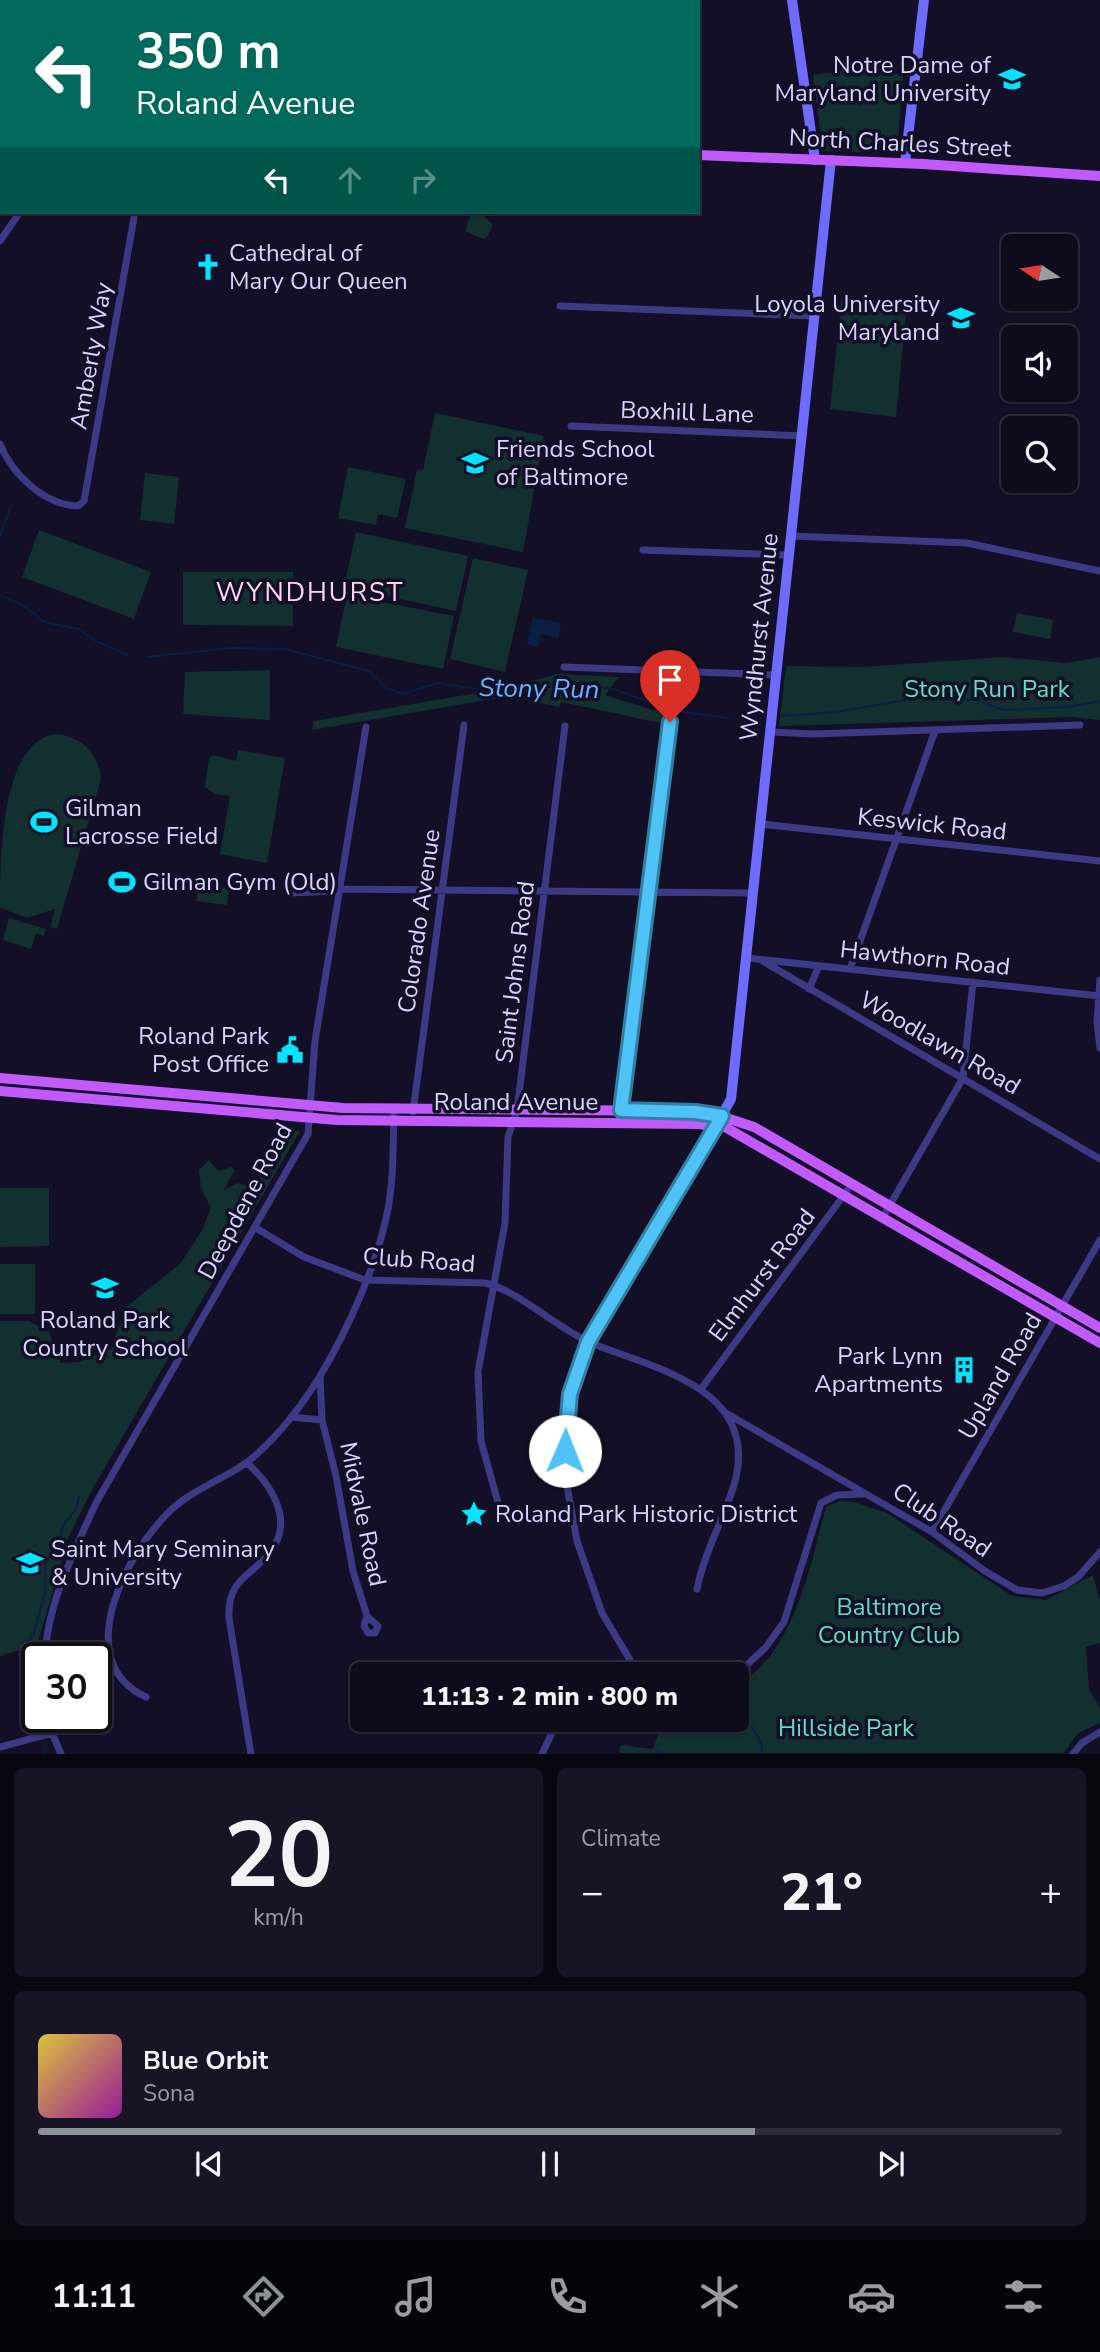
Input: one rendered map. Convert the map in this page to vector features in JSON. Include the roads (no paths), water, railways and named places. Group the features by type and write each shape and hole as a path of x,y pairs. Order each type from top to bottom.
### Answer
{"main road":[{"name":"North Charles Street","path":"700,155 905,163 1100,176"},
{"name":"Roland Avenue","path":"0,1078 309,1105 394,1109 695,1112 754,1127 1100,1328"},
{"name":"Roland Avenue","path":"0,1091 309,1118 394,1122 619,1123 719,1120 1100,1343"}],"street":[{"path":"792,0 815,160"},
{"path":"905,163 924,0"},
{"name":"Wyndhurst Avenue","path":"719,1120 732,1099 831,160"},
{"path":"0,241 19,214"},
{"name":"Amberly Way","path":"0,444 14,468 34,488 66,504 81,505 89,481 135,214"},
{"path":"560,306 815,316"},
{"name":"Boxhill Lane","path":"571,426 802,436"},
{"path":"791,536 967,542 1100,571"},
{"path":"643,550 789,555"},
{"path":"564,667 776,675"},
{"path":"619,1123 670,722"},
{"name":"Colorado Avenue","path":"413,1122 464,724"},
{"path":"771,732 813,734 1080,725"},
{"name":"Saint Johns Road","path":"500,1510 486,1470 479,1421 480,1358 505,1223 511,1122 517,1110 565,726"},
{"name":"Deepdene Road","path":"47,1642 71,1558 96,1503 308,1134 315,1041 366,727"},
{"path":"850,969 935,731"},
{"name":"Keswick Road","path":"761,824 1100,861"},
{"path":"288,893 442,890 754,893"},
{"name":"Hawthorn Road","path":"747,958 1099,996"},
{"name":"Woodlawn Road","path":"761,960 1100,1159"},
{"path":"809,989 819,966"},
{"path":"1100,980 1100,1048"},
{"path":"883,1217 963,1078 973,982"},
{"path":"146,1697 119,1679 109,1656 111,1616 120,1588 147,1538 171,1510 195,1492 247,1463 291,1417 320,1376 365,1280 388,1210 394,1109"},
{"path":"631,1662 593,1594 571,1515 566,1417 571,1386 588,1342 719,1120"},
{"name":"Elmhurst Road","path":"701,1389 852,1184"},
{"name":"Club Road","path":"256,1228 304,1257 365,1280 493,1284 588,1342 651,1364 701,1389 724,1412 932,1532 1007,1586 1026,1592 1048,1592 1078,1577 1099,1554"},
{"name":"Upland Road","path":"932,1532 1100,1240"},
{"name":"Midvale Road","path":"320,1376 322,1420 336,1476 353,1571 367,1616"},
{"name":"Club Road","path":"724,1412 734,1431 737,1444"},
{"name":"Midvale Road","path":"291,1417 322,1420"},
{"path":"697,1589 705,1552 734,1483 737,1444 746,1432 752,1430"},
{"path":"247,1463 275,1499 280,1525 272,1550 237,1583 230,1598 229,1618 251,1754"},
{"path":"837,1495 842,1480"},
{"path":"749,1664 780,1628 797,1588 819,1506 824,1500 837,1495 866,1494"},
{"path":"542,1754 552,1732"},
{"path":"1073,1754 1082,1743 1100,1732"},
{"path":"2,1748 52,1733 61,1754"}],"water":[{"path":"533,618 561,623 558,638 541,634 538,647 527,644"}],"waterway":[{"path":"0,536 11,506"},
{"name":"Stony Run","path":"0,595 23,605 44,622 79,629 96,641 127,655"},
{"name":"Stony Run","path":"148,657 230,648 285,649 369,671 387,688 403,694 437,683 504,693 577,683 613,689 675,711 728,718"},
{"name":"Stony Run","path":"782,716 836,712 935,695 978,701 1004,710 1068,707 1100,701"},
{"path":"26,1642 35,1630 45,1594 45,1564 57,1547 64,1524 76,1509 79,1497"},
{"path":"19,1654 21,1658"},
{"path":"749,1723 761,1744 761,1754"},
{"path":"44,1754 45,1746"},
{"path":"657,1750 661,1754"}],"place":[{"name":"Notre Dame of Maryland University","path":"1012,79"},
{"name":"Cathedral of Mary Our Queen","path":"208,267"},
{"name":"Loyola University Maryland","path":"961,318"},
{"name":"Friends School of Baltimore","path":"475,463"},
{"name":"Gilman Lacrosse Field","path":"44,822"},
{"name":"Gilman Gym (Old)","path":"122,882"},
{"name":"Roland Park Post Office","path":"290,1050"},
{"name":"Roland Park Country School","path":"105,1288"},
{"name":"Park Lynn Apartments","path":"964,1370"},
{"name":"Roland Park Historic District","path":"474,1514"},
{"name":"Saint Mary Seminary & University","path":"30,1563"}],"district":[{"name":"WYNDHURST","path":"310,592"}],"park label":[{"name":"Stony Run Park","path":"987,689"},
{"name":"Baltimore Country Club","path":"889,1621"},
{"name":"Hillside Park","path":"846,1728"}]}
